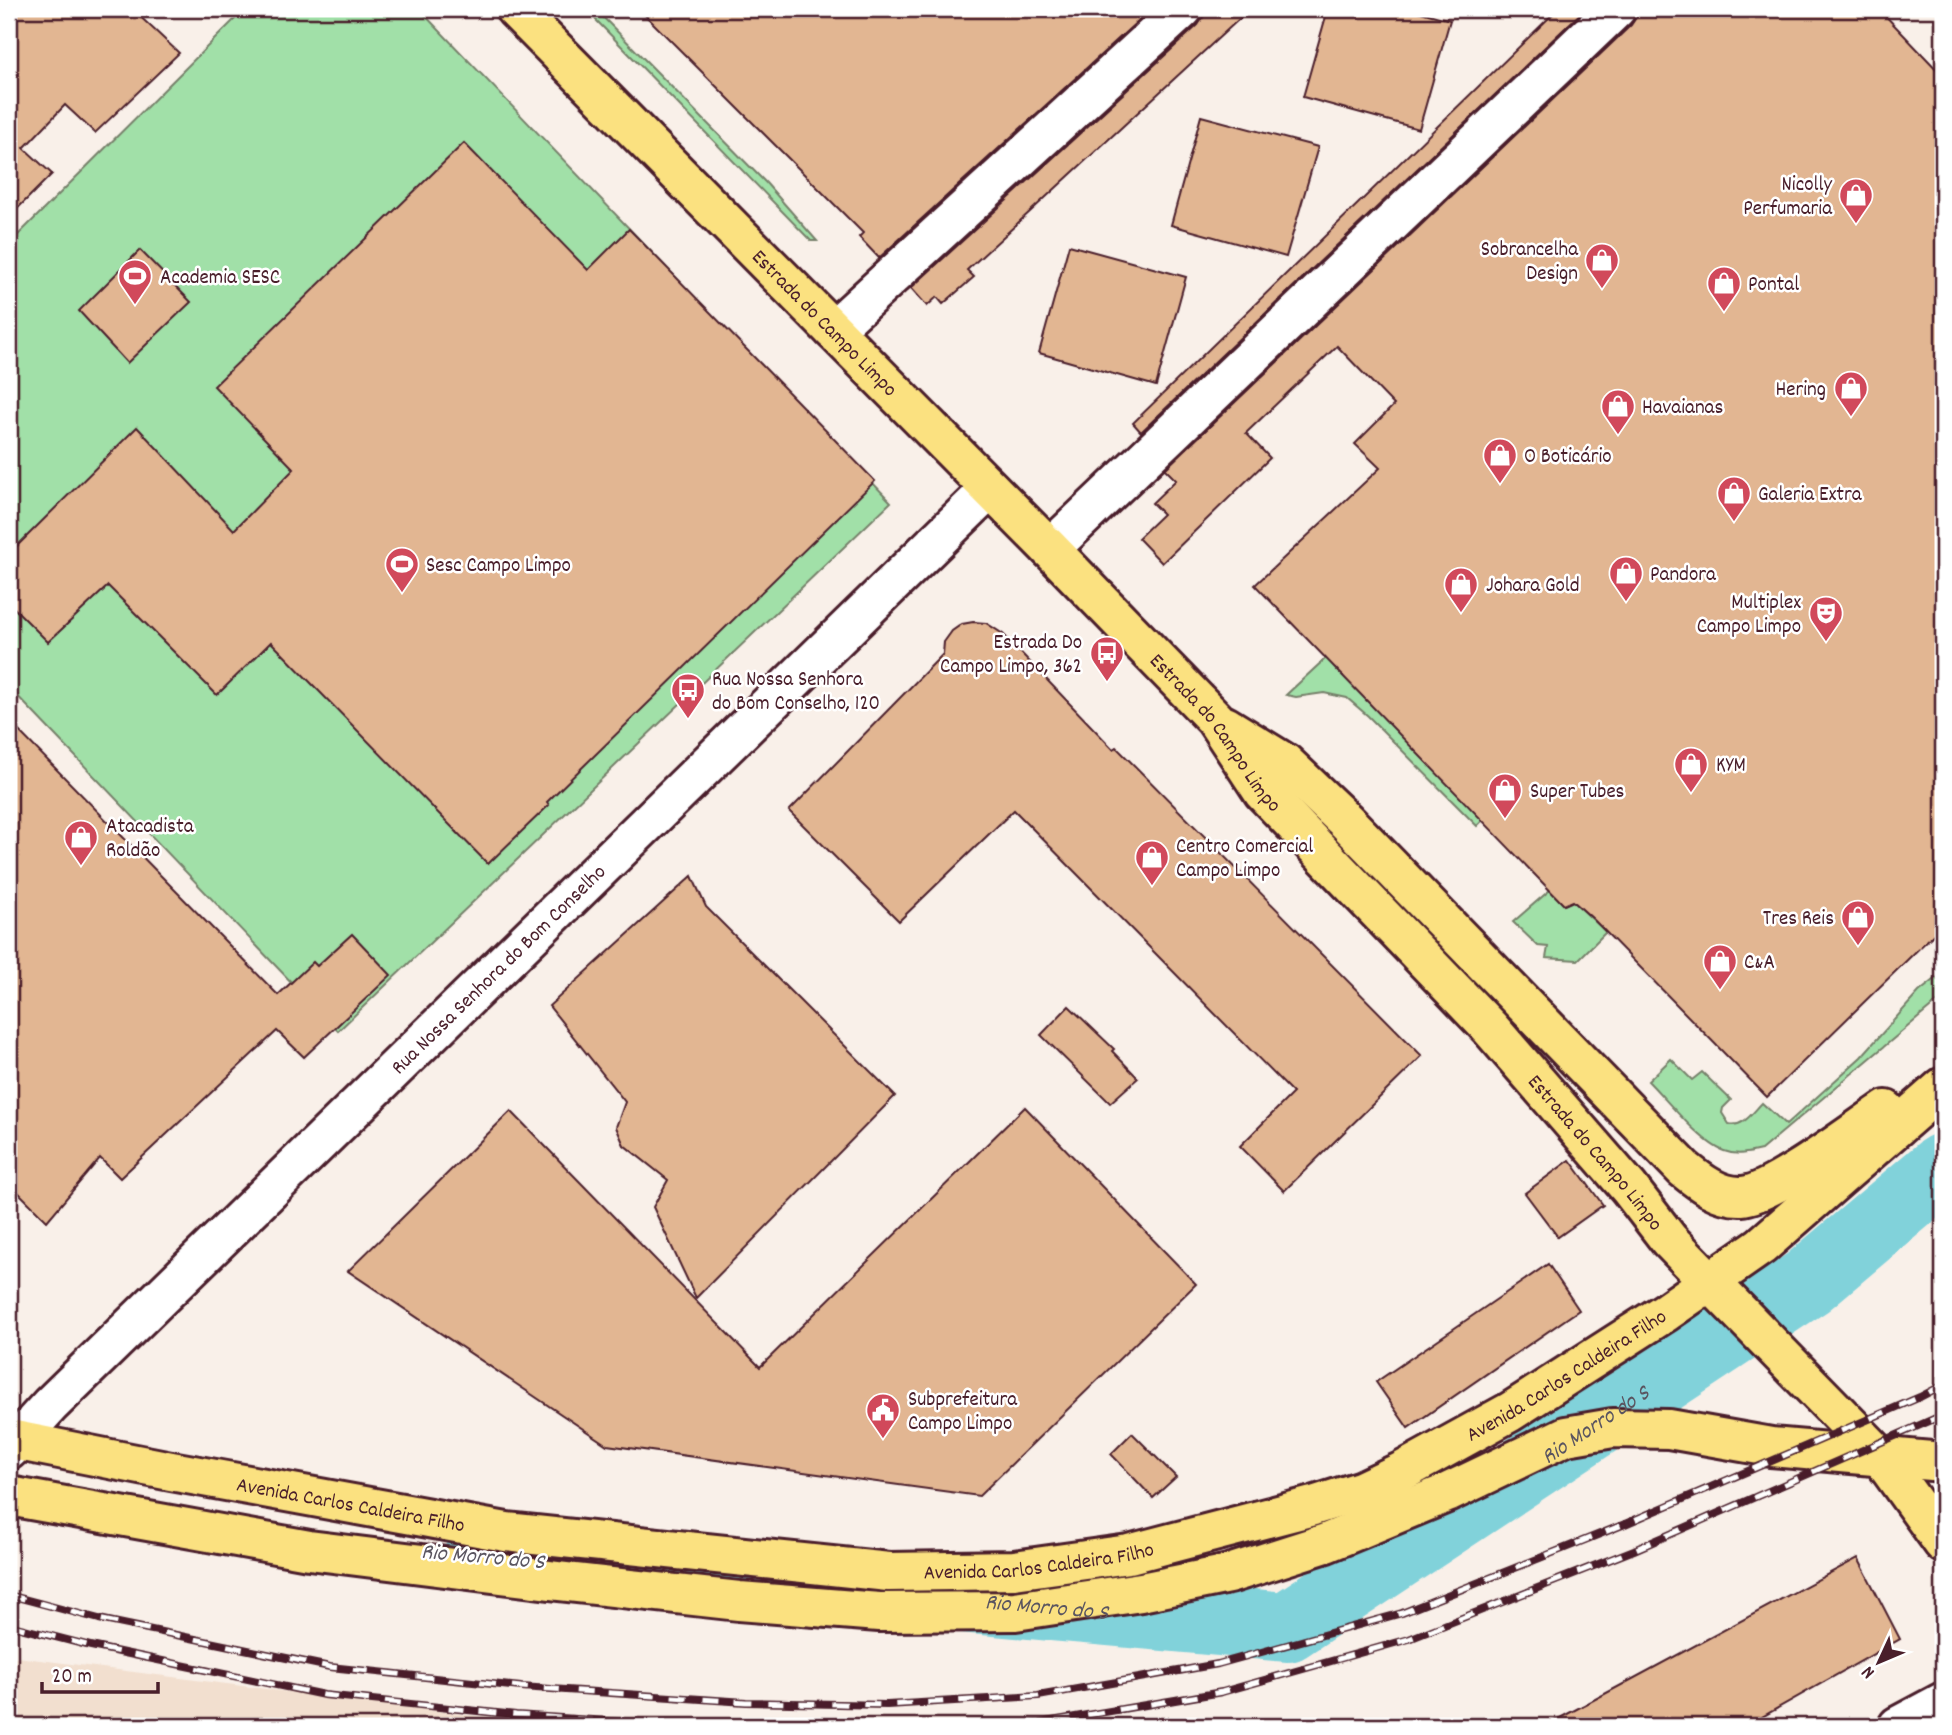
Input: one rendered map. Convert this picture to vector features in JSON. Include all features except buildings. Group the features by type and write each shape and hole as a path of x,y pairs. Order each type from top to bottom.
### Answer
{"main road":[{"name":"Estrada do Campo Limpo","path":"515,9 1215,719 1263,792 1490,1028 1629,1188 1669,1240 1881,1457 1943,1543"},
{"path":"1215,719 1285,763 1684,1169 1703,1185 1724,1194 1743,1196 1773,1186 1943,1072"},
{"name":"Avenida Carlos Caldeira Filho","path":"11,1443 506,1532 889,1572 1014,1570 1129,1554 1300,1510 1363,1490 1510,1412 1666,1312 1761,1246 1943,1087"},
{"name":"Avenida Carlos Caldeira Filho","path":"9,1496 309,1550 558,1581 739,1601 879,1612 1015,1611 1141,1592 1228,1574 1326,1543 1447,1493 1566,1436 1613,1428 1669,1429 1771,1447 1943,1462"}],"street":[{"path":"834,330 1183,9"},
{"path":"1050,549 1616,9"},
{"name":"Rua Nossa Senhora do Bom Conselho","path":"11,1443 990,489"},
{"path":"1898,1726 1943,1702"}],"shaded area":[{"path":"9,1656 554,1726 9,1726"}],"green space":[{"name":"Sesc Campo Limpo","path":"245,9 419,9 891,502 338,1031 9,687 9,244"},
{"path":"596,10 766,183 817,241 811,241 596,20 592,15"},
{"path":"1326,658 1483,820 1477,826 1347,698 1324,693 1296,697 1286,695"},
{"path":"1550,890 1564,905 1573,901 1606,932 1578,960 1546,958 1548,947 1538,946 1513,922"},
{"path":"1943,973 1943,997 1761,1150 1734,1153 1715,1146 1695,1130 1648,1081 1671,1059 1692,1080 1702,1072 1731,1100 1722,1113 1729,1124 1739,1124 1762,1103 1786,1125 1861,1057 1919,992"}],"waterway":[{"name":"Rio Morro do S","path":"479,1555 1287,1627 1808,1282 1943,1168"}],"railway":[{"path":"9,1595 99,1619 330,1667 521,1687 746,1702 887,1705 1038,1696 1218,1664 1402,1613 1625,1524 1943,1385"},
{"path":"992,1726 1040,1723 1222,1692 1409,1639 1634,1550 1943,1415"},
{"path":"9,1625 91,1646 324,1695 516,1715 682,1726"}],"place":[{"name":"Nicolly Perfumaria","path":"1856,225"},
{"name":"Sobrancelha Design","path":"1602,290"},
{"name":"Academia SESC","path":"135,306"},
{"name":"Pontal","path":"1724,313"},
{"name":"Hering","path":"1851,418"},
{"name":"Havaianas","path":"1618,436"},
{"name":"O Boticário","path":"1500,485"},
{"name":"Galeria Extra","path":"1734,523"},
{"name":"Sesc Campo Limpo","path":"402,594"},
{"name":"Pandora","path":"1626,603"},
{"name":"Johara Gold","path":"1461,614"},
{"name":"Multiplex Campo Limpo","path":"1826,643"},
{"name":"Estrada Do Campo Limpo, 362","path":"1107,683"},
{"name":"Rua Nossa Senhora do Bom Conselho, 120","path":"688,720"},
{"name":"KYM","path":"1691,794"},
{"name":"Super Tubes","path":"1505,820"},
{"name":"Atacadista Roldão","path":"81,867"},
{"name":"Centro Comercial Campo Limpo","path":"1152,887"},
{"name":"Tres Reis","path":"1858,947"},
{"name":"C&A","path":"1720,991"},
{"name":"Subprefeitura Campo Limpo","path":"883,1440"}]}
